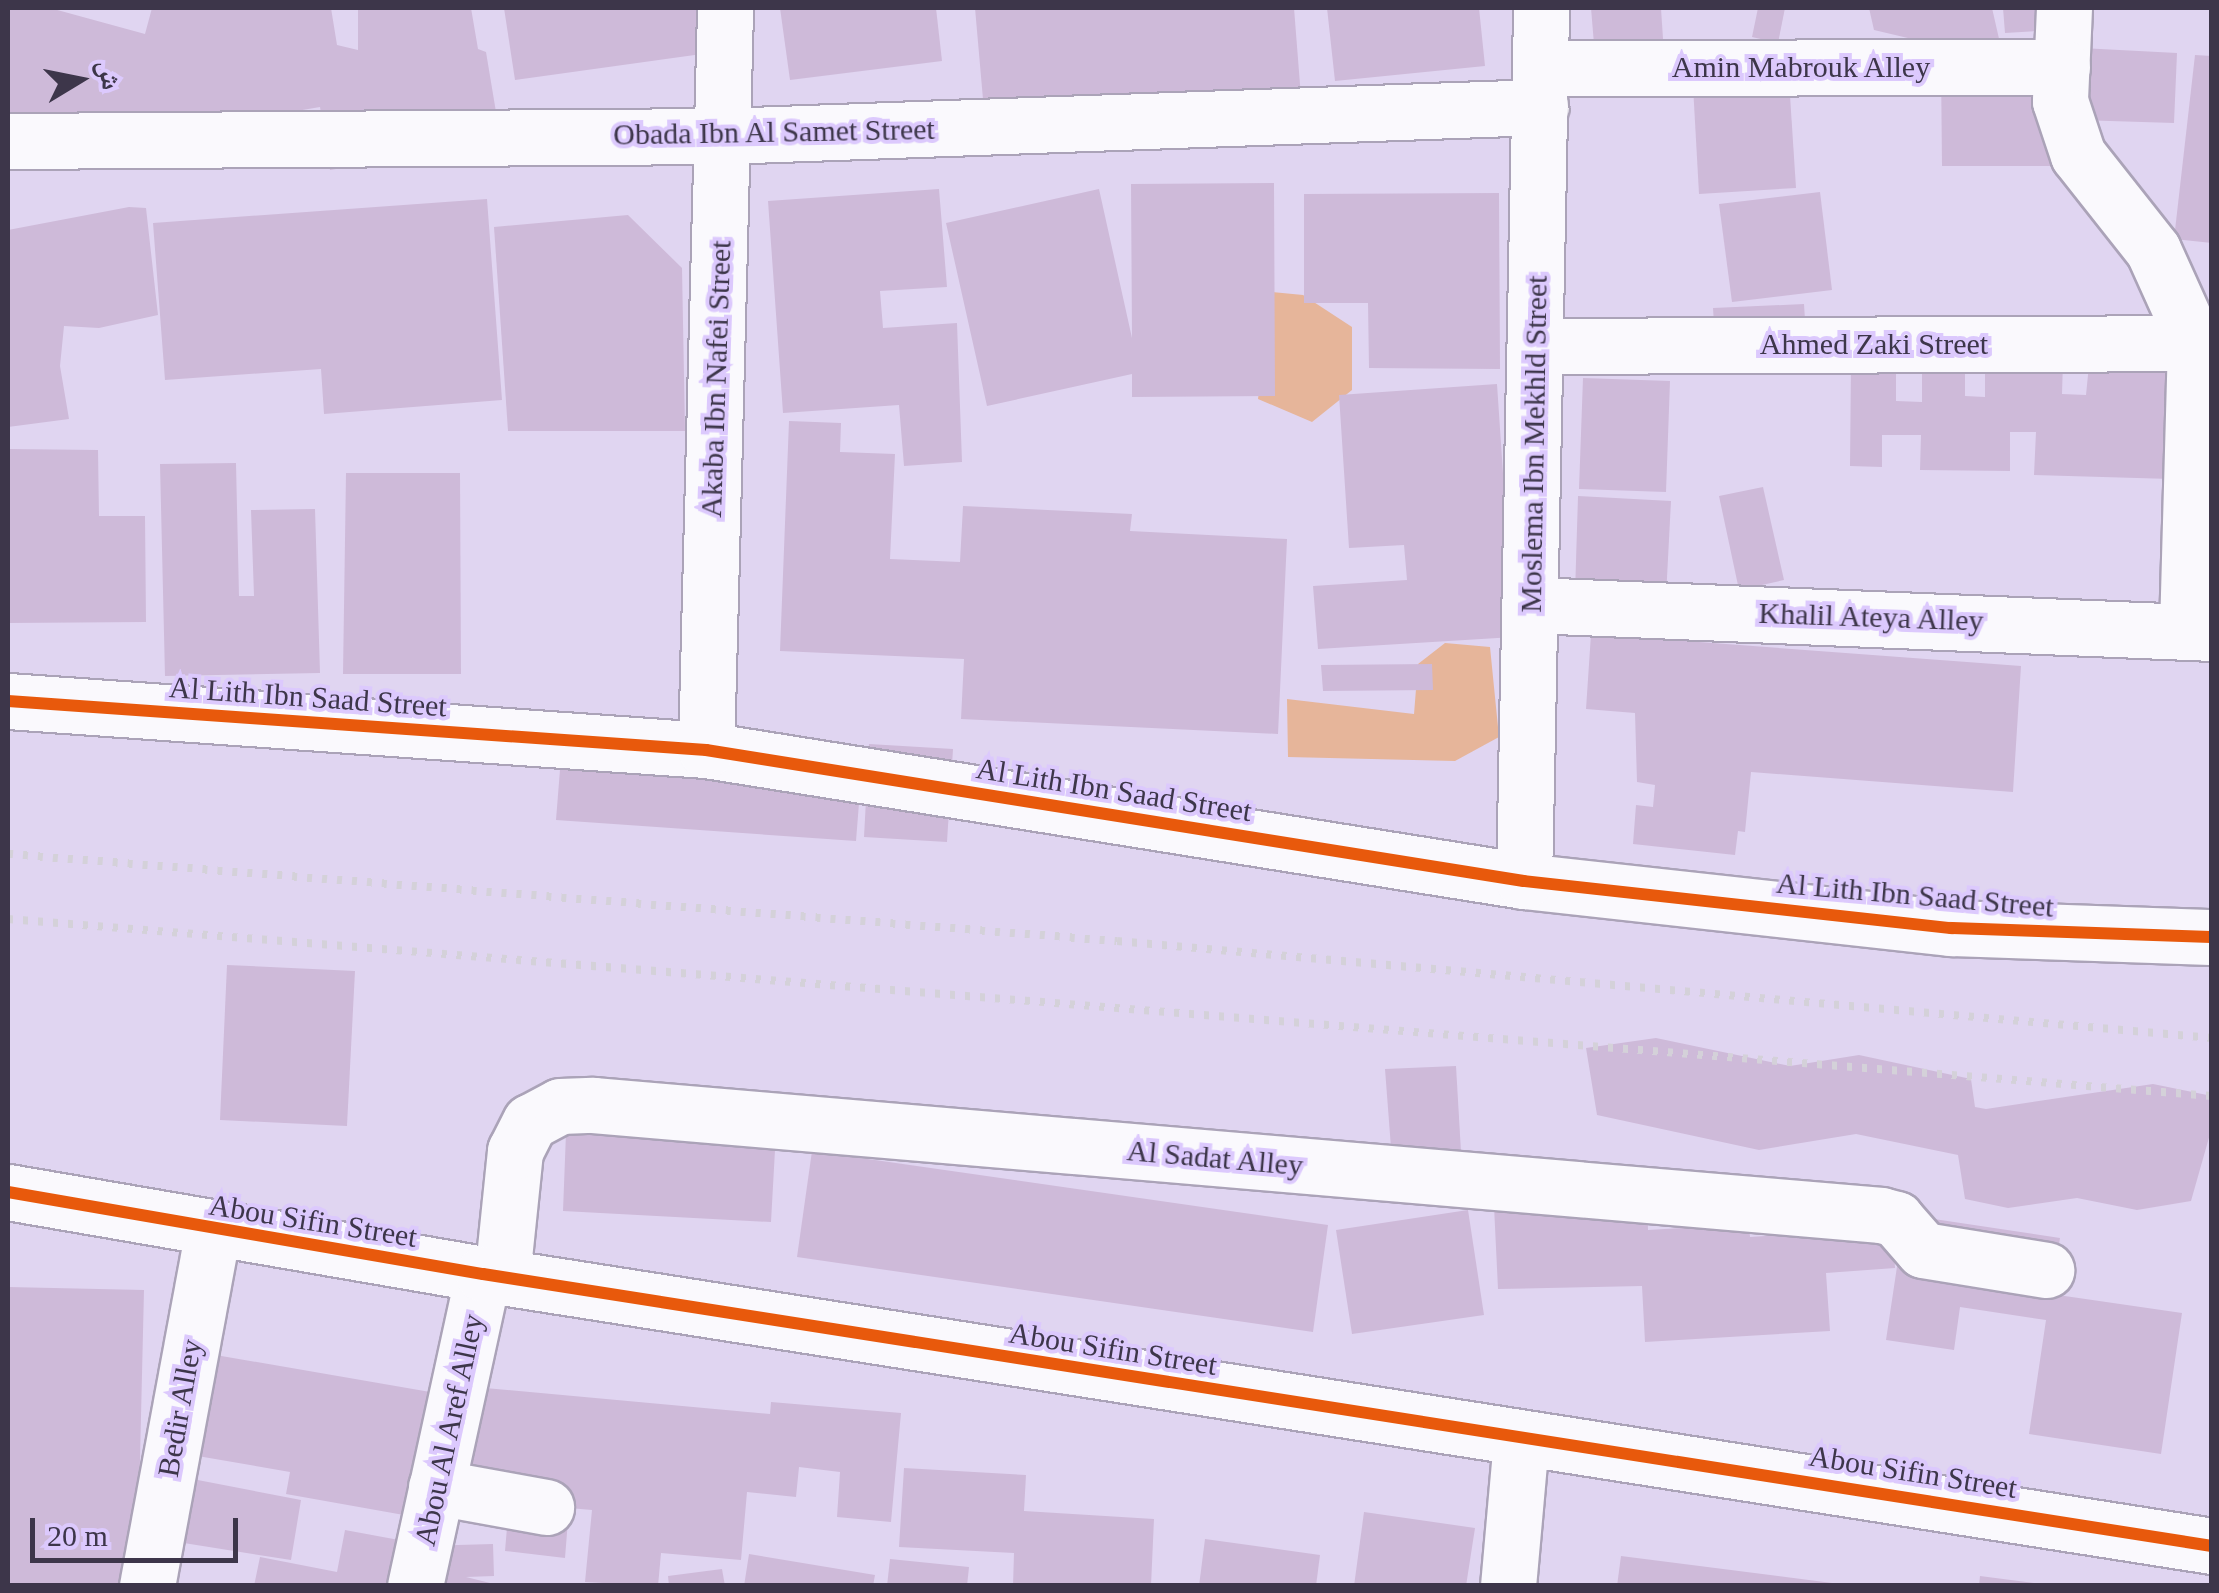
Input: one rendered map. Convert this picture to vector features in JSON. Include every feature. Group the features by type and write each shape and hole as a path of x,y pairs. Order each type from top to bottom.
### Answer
{"street":[{"name":"Akaba Ibn Nafei Street","path":"706,750 726,8"},
{"name":"Moslema Ibn Mekhld Street","path":"1524,881 1541,8"},
{"path":"2064,8 2060,101 2078,155 2152,250 2203,343 2199,631"},
{"name":"Amin Mabrouk Alley","path":"1540,87 2062,67"},
{"name":"Obada Ibn Al Samet Street","path":"8,142 722,136 1540,87"},
{"name":"Ahmed Zaki Street","path":"1536,346 2203,343"},
{"name":"Khalil Ateya Alley","path":"1531,604 2199,631"},
{"name":"Al Lith Ibn Saad Street","path":"8,701 706,750 1524,881 1950,928 2212,938"},
{"name":"Al Sadat Alley","path":"492,1276 514,1151 530,1122 560,1106 593,1105 1881,1215 1896,1219 1924,1250 2046,1270"},
{"name":"Abou Sifin Street","path":"8,1192 492,1276 2212,1546"},
{"name":"Bedir Alley","path":"148,1586 213,1230"},
{"name":"Abou Al Aref Alley","path":"415,1586 436,1487 492,1276"},
{"path":"1508,1586 1521,1439"},
{"path":"436,1487 546,1508"}],"shaded area":[{"path":"1272,292 1303,295 1352,327 1352,390 1312,422 1258,399"},
{"path":"1445,643 1490,647 1499,737 1455,761 1288,757 1287,699 1414,714 1418,664"}],"building":[{"path":"8,8 50,8 145,34 152,8 331,8 337,45 358,50 358,8 471,8 478,49 486,52 501,142 330,170 320,107 214,125 161,111 8,140"},
{"path":"504,8 703,8 709,53 515,80"},
{"path":"780,8 936,8 942,61 790,80"},
{"path":"975,8 1294,8 1301,97 985,122"},
{"path":"1327,8 1479,8 1485,66 1335,81"},
{"path":"1591,8 1661,8 1663,39 1594,44"},
{"path":"1758,8 1785,8 1778,43 1752,37"},
{"path":"1869,8 1992,8 2000,43 1963,51 1874,30"},
{"path":"2003,8 2050,8 2052,30 2005,33"},
{"path":"2081,48 2177,53 2174,123 2078,120"},
{"path":"2195,55 2212,56 2212,243 2174,239"},
{"path":"1941,66 2051,66 2053,166 1942,166"},
{"path":"1789,80 1796,188 1699,194 1693,86"},
{"path":"1274,183 1275,396 1132,397 1132,374 987,406 946,223 1099,189 1132,338 1131,184"},
{"path":"939,189 947,287 880,291 883,328 957,323 962,462 904,466 899,405 783,413 768,201"},
{"path":"1820,192 1832,290 1732,302 1719,204"},
{"path":"1499,193 1500,369 1369,368 1368,303 1304,303 1304,194"},
{"path":"487,199 502,400 324,414 321,369 165,380 153,223"},
{"path":"129,207 146,208 158,315 99,328 64,326 60,366 69,419 8,427 8,230"},
{"path":"628,215 682,268 685,431 508,431 494,227"},
{"path":"1804,304 1806,335 1715,338 1713,308"},
{"path":"1985,359 2063,361 2062,394 2086,395 2089,365 2177,370 2171,479 2034,475 2036,432 2010,432 2010,471 1920,470 1921,435 1882,435 1882,467 1850,466 1851,363 1896,363 1896,401 1922,402 1922,364 1965,365 1965,396 1985,397"},
{"path":"1583,378 1670,381 1666,492 1579,489"},
{"path":"1497,384 1514,637 1318,649 1313,586 1407,580 1404,545 1349,548 1339,395"},
{"path":"789,421 841,423 840,452 895,454 890,559 960,562 963,506 1132,514 1130,531 1287,539 1278,734 961,719 964,659 780,651"},
{"path":"8,449 98,450 99,516 145,516 146,622 8,623"},
{"path":"236,463 239,596 254,596 251,510 315,509 320,673 165,676 160,464"},
{"path":"346,473 460,473 461,674 343,674"},
{"path":"1763,487 1784,580 1739,590 1719,496"},
{"path":"1578,496 1671,501 1666,597 1575,594"},
{"path":"1591,634 2021,666 2013,792 1751,772 1745,832 1738,831 1735,855 1633,844 1636,805 1653,807 1655,785 1637,782 1635,713 1586,709"},
{"path":"1432,664 1433,690 1323,691 1321,665"},
{"path":"563,732 863,753 856,841 556,820"},
{"path":"869,744 953,749 947,842 864,837"},
{"path":"227,965 355,971 347,1126 220,1120"},
{"path":"1656,1038 1790,1066 1859,1055 1971,1079 1975,1107 1986,1109 2153,1084 2212,1096 2212,1127 2191,1201 2137,1210 2077,1198 2008,1208 1965,1199 1958,1155 1856,1134 1759,1150 1597,1115 1586,1048"},
{"path":"1456,1066 1462,1169 1393,1174 1385,1069"},
{"path":"777,1114 771,1222 563,1211 566,1133 697,1140"},
{"path":"812,1151 1328,1225 1313,1332 797,1257"},
{"path":"1647,1188 1648,1230 1749,1224 1750,1237 1893,1228 1895,1268 1826,1273 1830,1331 1645,1342 1642,1286 1498,1289 1494,1206"},
{"path":"1468,1210 1484,1315 1352,1334 1336,1230"},
{"path":"1914,1216 2060,1238 2051,1294 2182,1313 2161,1454 2029,1434 2046,1320 1960,1307 1954,1350 1886,1340 1898,1260"},
{"path":"8,1287 144,1290 137,1586 8,1586"},
{"path":"204,1353 436,1393 415,1517 286,1494 290,1472 186,1454"},
{"path":"452,1385 770,1414 771,1402 901,1413 891,1522 837,1517 840,1472 799,1467 796,1497 747,1492 741,1560 661,1553 658,1586 585,1582 592,1510 569,1508 565,1558 505,1551 509,1504 442,1497"},
{"path":"904,1468 1026,1475 1024,1511 1154,1519 1151,1586 1013,1586 1014,1553 899,1547"},
{"path":"177,1476 301,1500 291,1560 165,1540"},
{"path":"1364,1512 1475,1528 1466,1586 1354,1586"},
{"path":"345,1530 399,1540 391,1586 254,1586 260,1557 337,1572"},
{"path":"1205,1539 1320,1555 1316,1586 1199,1586"},
{"path":"493,1544 494,1576 466,1577 502,1586 417,1586 422,1546"},
{"path":"749,1554 875,1575 873,1586 744,1586"},
{"path":"1621,1556 1832,1583 1832,1586 1617,1586"},
{"path":"890,1559 969,1567 967,1586 887,1586"},
{"path":"722,1569 725,1586 669,1586 668,1576"},
{"path":"1980,1576 2034,1583 2034,1586 1979,1586"}],"railway":[{"path":"8,854 1117,941 2212,1038"},
{"path":"8,919 2212,1096"}],"cycle path":[{"path":"8,701 706,750 1524,881 1951,928 2212,937"},
{"path":"8,1192 483,1274 2212,1546"}]}
